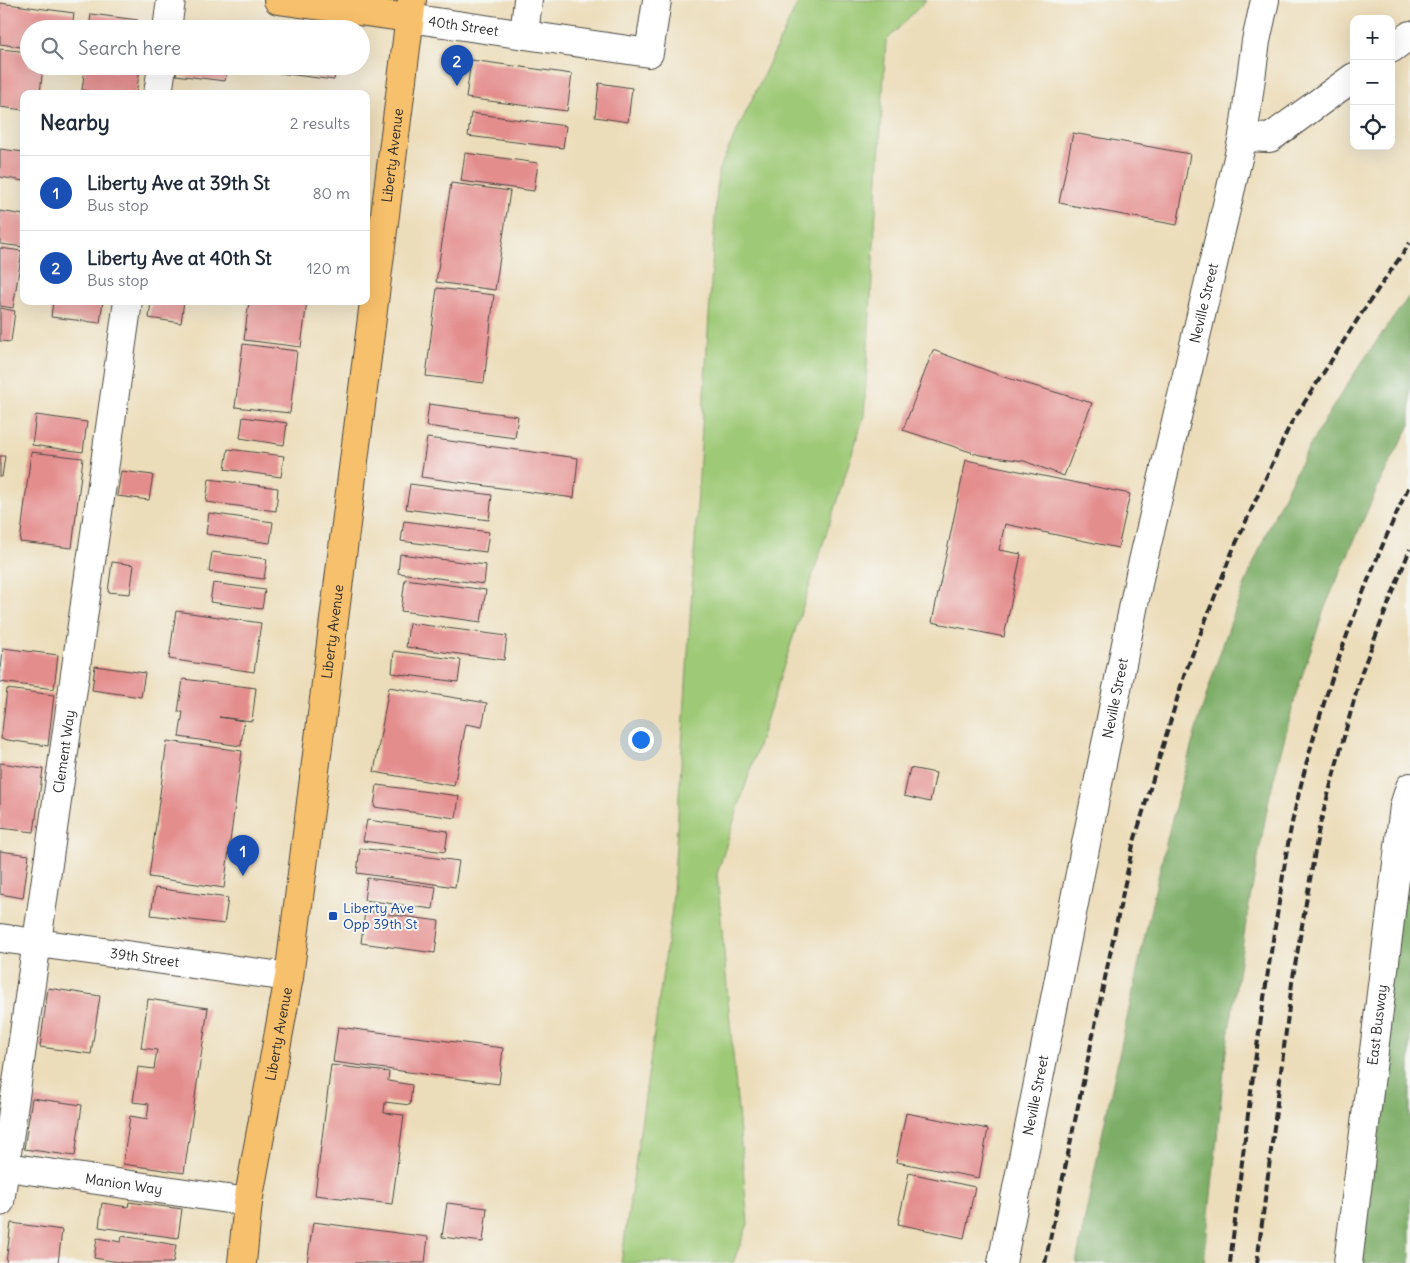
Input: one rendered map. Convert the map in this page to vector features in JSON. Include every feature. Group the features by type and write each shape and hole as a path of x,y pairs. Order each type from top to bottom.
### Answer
{"main road":[{"name":"40th Street","path":"278,0 411,9"},
{"name":"Liberty Avenue","path":"242,1263 248,1202 289,977 411,9"}],"street":[{"path":"168,20 171,0"},
{"path":"524,35 528,0"},
{"name":"40th Street","path":"411,9 524,35 649,53 657,0"},
{"name":"Neville Street","path":"1002,1263 1140,574 1243,136 1256,41 1265,0"},
{"path":"1395,46 1410,36"},
{"path":"159,90 161,75"},
{"path":"1243,136 1270,138 1350,80"},
{"name":"Clement Way","path":"0,1202 2,1167 37,943 127,305"},
{"name":"East Busway","path":"1348,1263 1404,806 1410,787"},
{"name":"39th Street","path":"0,938 289,977"},
{"name":"Manion Way","path":"2,1167 248,1202"}],"green space":[{"path":"799,0 926,0 886,41 864,416 717,874 748,1224 733,1263 621,1263 672,909 718,171"},
{"path":"1410,295 1410,425 1379,484 1325,607 1296,694 1270,794 1248,910 1226,1051 1204,1263 1076,1263 1141,953 1170,826 1205,701 1225,639 1247,578 1273,518 1302,460 1326,417"},
{"path":"1410,787 1410,1263 1348,1263"}],"building":[{"path":"0,3 74,13 73,20 20,20 20,47 0,44"},
{"path":"91,14 138,20 90,20"},
{"path":"0,49 20,51 20,75 42,75 40,90 20,90 20,110 0,107"},
{"path":"471,60 572,74 567,111 466,98"},
{"path":"84,75 139,75 137,90 82,90"},
{"path":"176,75 226,75 225,81"},
{"path":"295,75 335,75 334,80"},
{"path":"599,83 632,88 628,122 595,117"},
{"path":"471,113 566,126 563,148 468,136"},
{"path":"1073,133 1190,154 1177,225 1059,203"},
{"path":"0,149 20,152 20,180 0,177"},
{"path":"465,153 538,163 534,191 461,181"},
{"path":"451,183 510,191 495,290 436,282"},
{"path":"0,211 20,214 20,246 0,244"},
{"path":"0,248 20,251 20,264 13,308 0,306"},
{"path":"437,288 494,295 484,383 426,376"},
{"path":"52,305 102,305 100,323 51,317"},
{"path":"151,305 183,305 181,323 149,318"},
{"path":"248,305 306,305 301,347 244,340"},
{"path":"0,308 15,311 11,342 0,341"},
{"path":"243,344 297,351 290,413 235,407"},
{"path":"933,350 1004,377 1092,403 1064,476 1024,461 980,455 903,430"},
{"path":"429,404 518,416 515,438 426,426"},
{"path":"36,415 87,422 83,452 32,445"},
{"path":"243,417 287,423 284,445 240,438"},
{"path":"427,438 578,458 574,498 421,477"},
{"path":"228,449 284,456 281,477 225,469"},
{"path":"31,452 83,458 72,548 20,542"},
{"path":"0,456 5,456 2,477 0,477"},
{"path":"966,460 1130,494 1118,548 1005,524 999,550 1021,554 1004,637 932,622"},
{"path":"121,471 153,475 149,500 117,496"},
{"path":"209,479 278,488 276,511 206,502"},
{"path":"410,484 492,495 489,520 406,509"},
{"path":"209,513 273,522 270,543 206,534"},
{"path":"404,521 489,532 486,552 401,541"},
{"path":"212,552 267,559 264,579 209,572"},
{"path":"400,554 486,565 484,584 398,573"},
{"path":"112,562 134,565 130,594 108,592"},
{"path":"405,579 486,590 481,622 401,611"},
{"path":"213,583 265,590 262,609 210,602"},
{"path":"176,611 261,623 254,672 169,659"},
{"path":"409,623 507,636 504,660 406,647"},
{"path":"3,648 58,655 54,689 0,682"},
{"path":"394,651 461,660 458,682 392,673"},
{"path":"95,666 145,673 141,697 92,690"},
{"path":"183,679 256,688 252,721 219,717 244,721 241,746 179,737 183,712 178,712"},
{"path":"389,687 487,703 482,727 466,724 454,786 374,772"},
{"path":"7,689 54,695 48,746 1,739"},
{"path":"167,741 242,751 224,888 149,877"},
{"path":"0,763 43,769 34,832 0,828"},
{"path":"910,768 936,773 930,802 904,796"},
{"path":"377,785 459,796 456,818 374,807"},
{"path":"367,820 448,831 445,852 363,841"},
{"path":"360,848 459,861 455,887 357,873"},
{"path":"0,851 29,855 23,898 0,894"},
{"path":"367,878 436,887 433,909 364,900"},
{"path":"155,888 228,898 224,924 151,915"},
{"path":"365,911 439,921 435,953 361,943"},
{"path":"48,988 100,996 91,1054 40,1047"},
{"path":"148,999 208,1008 184,1173 123,1164 130,1116 147,1119 149,1104 133,1102 138,1067 154,1069 157,1050 141,1048"},
{"path":"338,1027 503,1048 499,1084 333,1062"},
{"path":"331,1065 389,1072 388,1081 412,1085 410,1105 385,1102 384,1113 404,1115 392,1204 315,1195"},
{"path":"32,1098 82,1105 75,1156 24,1149"},
{"path":"906,1113 988,1129 979,1178 896,1162"},
{"path":"909,1173 975,1187 964,1238 898,1224"},
{"path":"129,1202 182,1209 178,1238 99,1227 102,1203 128,1207"},
{"path":"447,1203 487,1208 483,1242 442,1237"},
{"path":"313,1222 428,1237 425,1263 307,1263"},
{"path":"11,1223 62,1230 58,1263 6,1263"},
{"path":"122,1236 176,1245 173,1263 124,1263 94,1258 97,1238 121,1242"}],"railway":[{"path":"1045,1263 1133,845 1184,676 1232,552 1290,425 1363,311 1410,243"},
{"path":"1230,1263 1268,969 1285,862 1302,779 1327,693 1357,608 1410,484"},
{"path":"1257,1263 1292,983 1319,828 1362,671 1410,549"}],"place":[{"name":"Liberty Ave at 40th St","path":"457,86"},
{"name":"Liberty Ave at 39th St","path":"243,876"},
{"name":"Liberty Ave Opp 39th St","path":"333,916"}]}
